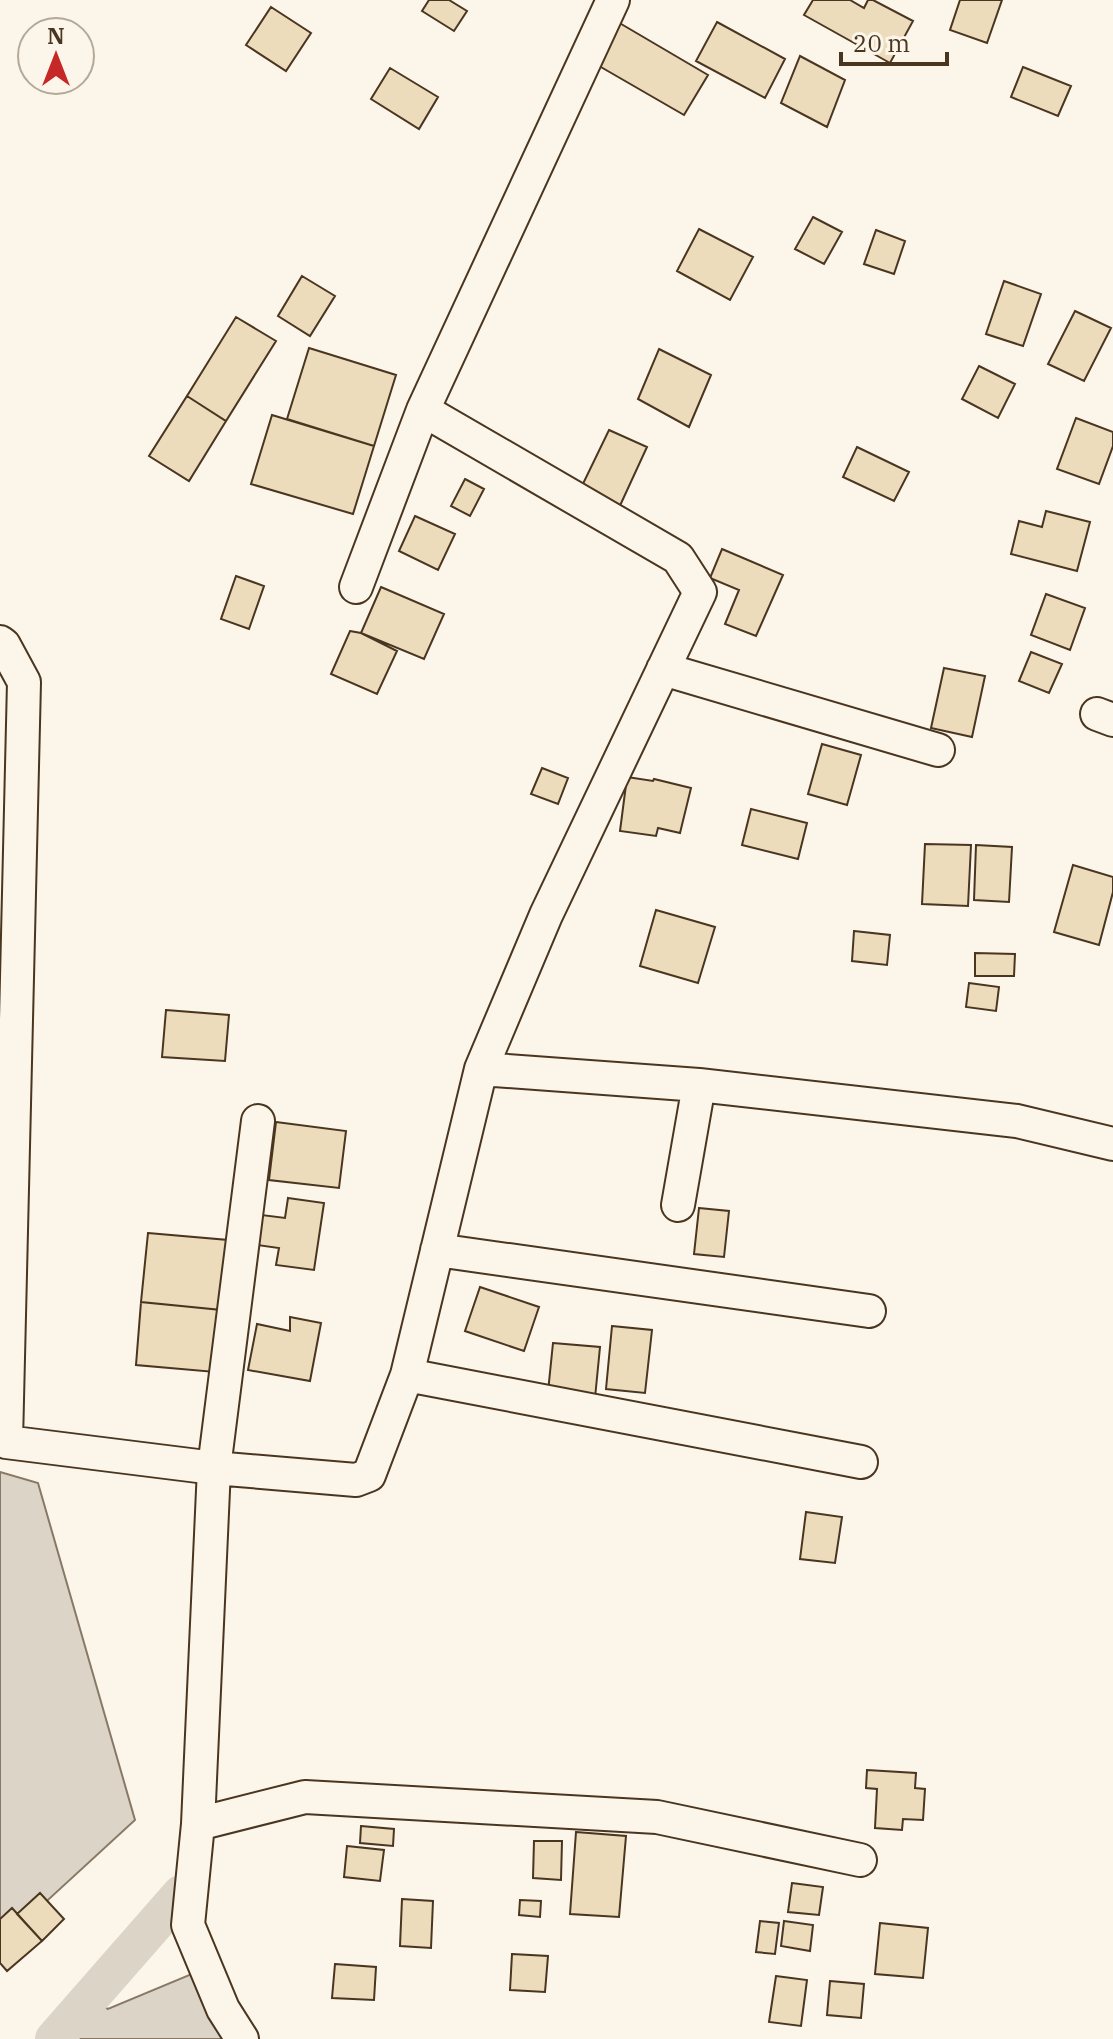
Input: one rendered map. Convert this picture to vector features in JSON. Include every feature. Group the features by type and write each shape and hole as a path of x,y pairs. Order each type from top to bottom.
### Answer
{"street":[{"path":"356,587 423,410 613,0"},
{"path":"0,642 24,682 3,1441 214,1468 356,1480 369,1475 407,1375 481,1069 546,915 700,592 678,558 423,410"},
{"path":"663,669 938,750"},
{"path":"481,1069 699,1085 1017,1121 1113,1144"},
{"path":"678,1205 699,1085"},
{"path":"242,2039 223,2009 188,1925 198,1824 214,1468 258,1121"},
{"path":"437,1250 869,1311"},
{"path":"407,1375 861,1462"},
{"path":"198,1824 305,1797 657,1817 860,1860"}],"shaded area":[{"path":"0,1472 38,1483 135,1820 0,1944"},
{"path":"206,1968 227,2039 44,2039 80,1996 108,2009"}],"building":[{"path":"429,0 449,0 467,11 454,31 422,11"},
{"path":"813,0 850,0 864,8 868,0 873,0 913,21 890,63 804,15"},
{"path":"960,0 1002,0 987,43 950,30"},
{"path":"271,7 311,33 286,71 246,45"},
{"path":"611,18 708,75 684,115 587,59"},
{"path":"717,22 785,59 765,98 696,61"},
{"path":"800,56 845,80 827,127 781,103"},
{"path":"1023,67 1071,86 1058,116 1011,97"},
{"path":"390,68 438,97 419,129 371,99"},
{"path":"813,217 842,232 824,264 795,249"},
{"path":"699,229 753,257 730,300 677,271"},
{"path":"876,230 905,241 894,274 864,264"},
{"path":"302,276 335,296 310,336 278,316"},
{"path":"1004,281 1041,294 1023,346 986,334"},
{"path":"1075,311 1111,328 1084,381 1048,364"},
{"path":"236,317 276,341 226,421 187,396"},
{"path":"309,348 396,375 374,446 287,419"},
{"path":"659,349 711,375 689,427 638,399"},
{"path":"979,366 1015,384 998,418 962,399"},
{"path":"187,396 226,421 189,481 149,456"},
{"path":"272,415 374,446 353,514 251,484"},
{"path":"1076,418 1113,432 1113,446 1099,484 1057,469"},
{"path":"609,430 647,447 618,510 579,492"},
{"path":"857,447 909,472 894,501 843,477"},
{"path":"465,479 484,489 470,516 451,506"},
{"path":"1046,511 1090,522 1077,571 1011,554 1019,521 1042,527"},
{"path":"415,516 455,534 438,570 399,551"},
{"path":"722,549 783,575 756,636 725,624 739,590 710,578"},
{"path":"236,576 264,586 249,629 221,619"},
{"path":"381,587 444,614 424,659 361,633"},
{"path":"1046,594 1085,608 1070,650 1031,635"},
{"path":"350,631 361,633 397,651 377,694 331,674"},
{"path":"1031,652 1062,664 1049,693 1019,681"},
{"path":"944,668 985,676 972,737 931,728"},
{"path":"822,744 861,755 847,805 808,794"},
{"path":"542,768 568,778 558,804 531,794"},
{"path":"627,777 654,779 691,788 680,833 658,828 656,836 620,831"},
{"path":"751,809 807,823 798,859 742,845"},
{"path":"925,844 971,845 968,906 922,904"},
{"path":"976,845 1012,847 1009,902 974,900"},
{"path":"1073,865 1113,877 1113,892 1099,945 1054,932"},
{"path":"656,910 715,927 698,983 640,966"},
{"path":"854,931 890,935 887,965 852,961"},
{"path":"975,953 1015,954 1014,976 975,976"},
{"path":"969,983 999,987 996,1011 966,1007"},
{"path":"166,1010 229,1015 225,1061 162,1057"},
{"path":"276,1122 346,1131 339,1188 269,1180"},
{"path":"288,1198 324,1203 314,1270 276,1265 279,1248 257,1245 262,1215 285,1218"},
{"path":"699,1208 729,1211 724,1257 694,1254"},
{"path":"148,1233 228,1240 221,1310 141,1302"},
{"path":"480,1287 539,1307 524,1351 465,1331"},
{"path":"141,1302 221,1310 215,1372 136,1365"},
{"path":"290,1317 321,1323 310,1381 248,1370 257,1324 290,1331"},
{"path":"612,1326 652,1330 645,1393 606,1389"},
{"path":"553,1343 600,1347 595,1398 548,1392"},
{"path":"806,1512 842,1517 835,1563 800,1559"},
{"path":"867,1770 916,1773 915,1788 925,1789 923,1820 903,1819 902,1830 875,1828 877,1789 866,1788"},
{"path":"361,1826 394,1829 393,1846 360,1843"},
{"path":"576,1832 626,1836 619,1917 570,1914"},
{"path":"534,1841 562,1841 561,1880 533,1878"},
{"path":"347,1846 384,1850 380,1881 344,1877"},
{"path":"792,1883 823,1887 819,1915 788,1912"},
{"path":"40,1893 64,1919 42,1941 17,1914"},
{"path":"402,1899 433,1901 431,1948 400,1946"},
{"path":"520,1900 541,1901 540,1917 519,1915"},
{"path":"12,1908 42,1941 7,1971 0,1963 0,1919"},
{"path":"760,1921 779,1923 775,1954 756,1952"},
{"path":"784,1921 813,1925 810,1951 781,1946"},
{"path":"880,1923 928,1928 923,1978 875,1974"},
{"path":"512,1954 548,1956 545,1992 510,1990"},
{"path":"335,1964 376,1967 374,2000 332,1998"},
{"path":"776,1976 807,1980 801,2026 769,2022"},
{"path":"830,1981 864,1984 861,2018 827,2015"}],"waterway":[{"path":"54,2039 181,1894"}]}
